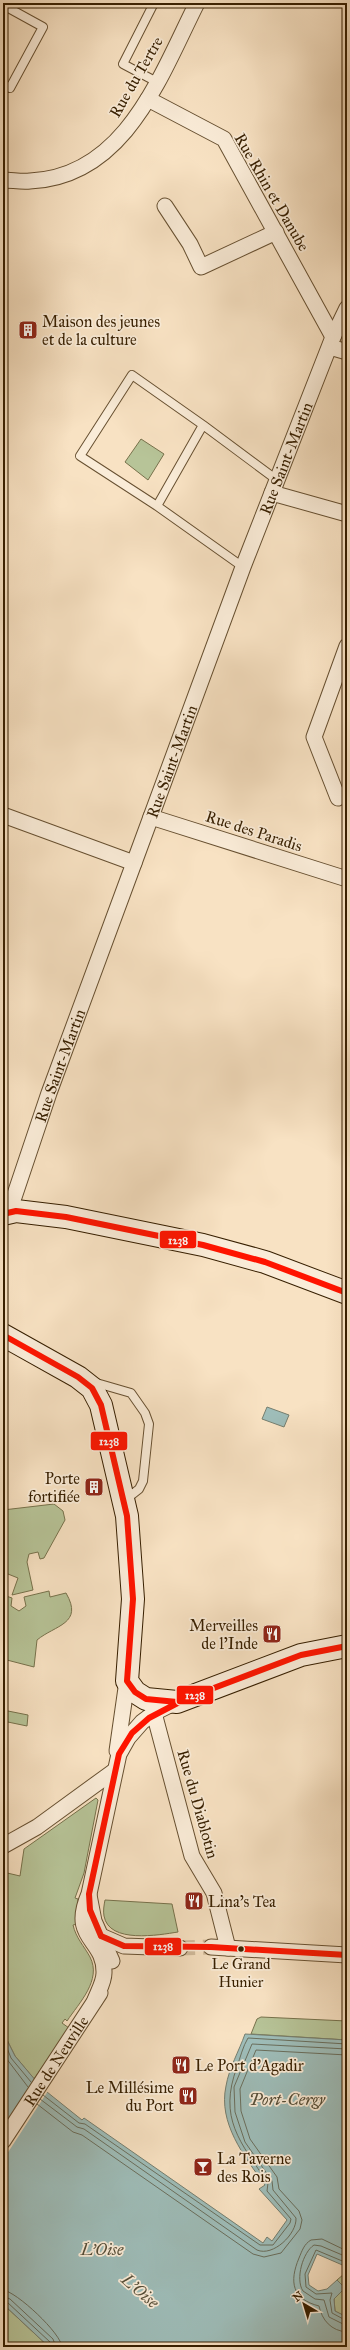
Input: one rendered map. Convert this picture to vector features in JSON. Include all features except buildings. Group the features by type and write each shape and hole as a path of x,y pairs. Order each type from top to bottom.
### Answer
{"street":[{"name":"Rue du Tertre","path":"3,180 31,181 52,177 90,163 114,144 138,117 197,3"},
{"name":"Rue Rhin et Danube","path":"148,99 224,139 276,232 331,342"},
{"path":"165,206 190,244 201,267 276,232"},
{"name":"Rue Saint-Martin","path":"6,1213 243,567 331,342 347,308"},
{"path":"331,342 347,352"},
{"path":"275,486 347,514"},
{"path":"338,798 314,737 347,646"},
{"path":"3,814 134,863"},
{"name":"Rue des Paradis","path":"151,817 347,879"},
{"path":"6,1213 66,1217 203,1245 265,1262 347,1293"},
{"name":"Rue de Neuville","path":"3,1335 82,1379 94,1391 101,1405 125,1509 133,1599 127,1681 115,1766 88,1894 82,1914 85,1934 98,1953 104,1968 103,1978 95,2000"},
{"path":"127,1681 135,1692 146,1699 177,1702 301,1655 347,1646"},
{"name":"Rue de Neuville","path":"115,1766 128,1738 142,1722 154,1713 177,1702"},
{"name":"Rue du Diablotin","path":"154,1713 192,1856 214,1894 228,1948"},
{"path":"3,1846 49,1818 115,1766"},
{"name":"Rue de Neuville","path":"3,2141 95,2000 109,1982 113,1970 111,1958 90,1910 88,1894"},
{"path":"101,1936 124,1946 180,1948"},
{"path":"211,1947 347,1955"}],"lane":[{"path":"154,3 123,64 157,82"},
{"path":"3,5 43,27 10,88 3,84"},
{"path":"243,567 157,506 80,456 132,375 203,425 275,486"},
{"path":"157,506 203,425"},
{"path":"82,1379 131,1393 148,1421 143,1481 125,1509"}],"green space":[{"path":"141,439 164,454 148,480 125,462"},
{"path":"54,1504 63,1511 65,1520 44,1558 40,1559 38,1552 29,1554 27,1562 33,1590 12,1595 18,1578 3,1572 3,1510"},
{"path":"49,1591 50,1597 66,1593 71,1603 72,1611 69,1618 59,1627 37,1640 34,1667 3,1659 3,1595 12,1598 11,1606 19,1611 26,1606 24,1597"},
{"path":"3,1710 28,1715 27,1726 3,1721"},
{"path":"96,1798 98,1800 84,1873 75,1898 78,1899 77,1924 73,1925 78,1938 90,1957 93,1966 93,1974 88,1991 83,1999 67,2021 65,2019 62,2023 69,2028 34,2079 15,2056 3,2032 3,1872 20,1876 24,1849"},
{"path":"105,1900 172,1904 178,1932 136,1936 115,1931 108,1925 104,1916"},
{"path":"261,2017 347,2021 347,2040 251,2034 257,2019"},
{"path":"344,2274 347,2276 346,2317 335,2311 334,2299 345,2288 337,2280"},
{"path":"3,2304 49,2347 3,2347"}],"water":[{"path":"267,1407 289,1415 284,1427 262,1419"},
{"name":"L’Oise","path":"3,2032 15,2056 42,2088 82,2120 84,2118 263,2243 267,2237 272,2241 287,2220 259,2189 265,2185 241,2151 229,2126 225,2100 226,2086 234,2060 245,2034 347,2040 347,2267 317,2254 308,2275 309,2285 318,2291 327,2289 337,2280 345,2288 334,2299 335,2311 347,2317 347,2347 49,2347 3,2304"}],"pier":[{"path":"43,2087 48,2091 3,2160 3,2128"}],"tunnel":[{"path":"180,1948 211,1947"}],"transit line":[{"name":"1238","path":"3,1214 16,1211 66,1217 203,1245 265,1262 347,1293"},
{"name":"1238","path":"3,1335 78,1377 92,1388 101,1405 127,1516 133,1599 127,1681 135,1692 146,1699 177,1702 301,1655 347,1646"},
{"name":"1238","path":"101,1936 90,1910 89,1894 119,1754 132,1733 149,1718 191,1696"},
{"name":"1238","path":"101,1936 124,1946 211,1947 347,1955"}],"place":[{"name":"Maison des jeunes et de la culture","path":"28,330"},
{"name":"Porte fortifiée","path":"94,1487"},
{"name":"Merveilles de l'Inde","path":"272,1634"},
{"name":"Lina’s Tea","path":"194,1901"},
{"name":"Le Grand Hunier","path":"241,1949"},
{"name":"Le Port d'Agadir","path":"181,2065"},
{"name":"Le Millésime du Port","path":"188,2096"},
{"name":"La Taverne des Rois","path":"203,2167"}],"water label":[{"name":"Port-Cergy","path":"287,2099"},
{"name":"L'Oise","path":"140,2291"}]}
